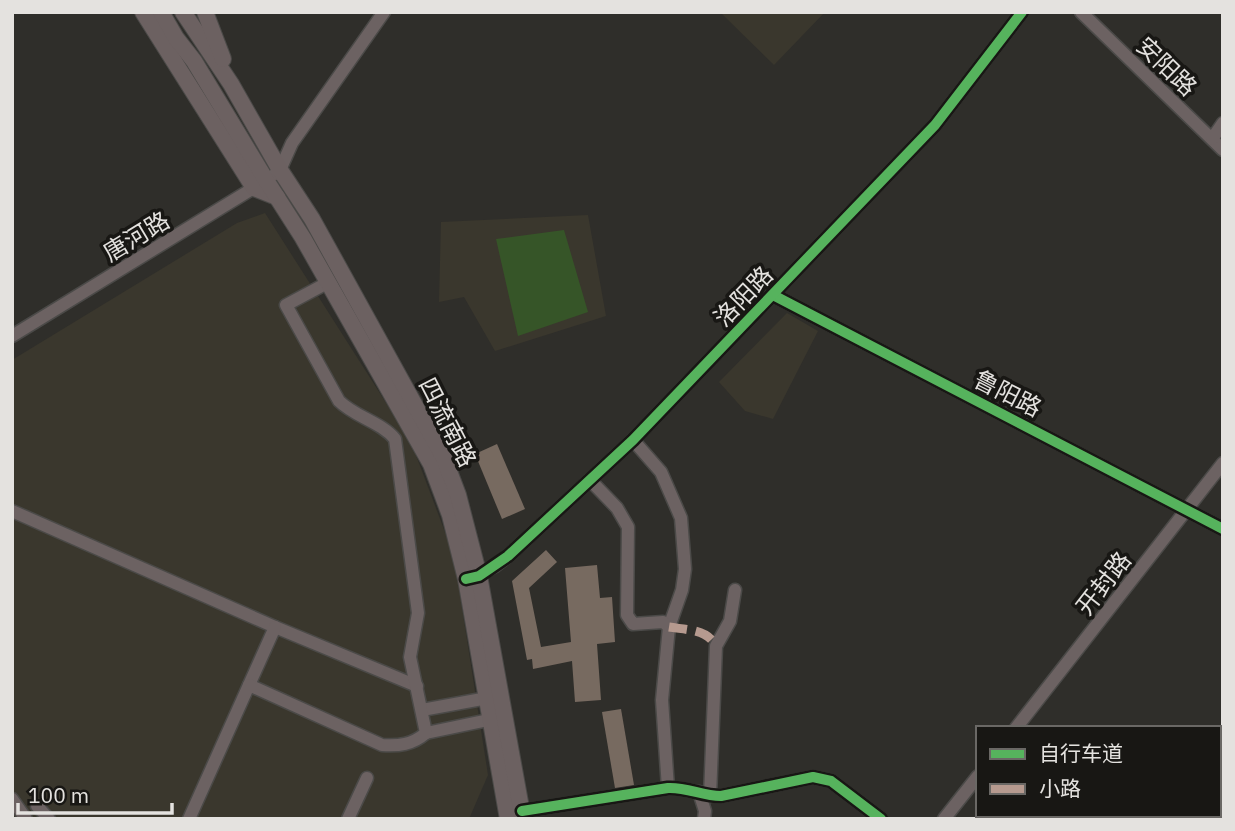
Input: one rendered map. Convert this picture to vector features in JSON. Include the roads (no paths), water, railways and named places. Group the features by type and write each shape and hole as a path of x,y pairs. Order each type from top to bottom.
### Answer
{"main road":[{"path":"143,12 260,184"},
{"path":"161,12 194,61 260,184"},
{"name":"四流南路","path":"183,12 231,84 350,285 444,458 463,510 472,577 517,816"},
{"name":"四流南路","path":"205,12 231,84"},
{"name":"四流南路","path":"260,184 279,198 431,464 472,577"}],"street":[{"path":"280,170 292,143 384,12"},
{"name":"洛阳路","path":"472,577 508,556 633,440 936,125 1022,12"},
{"name":"安阳路","path":"1081,12 1223,150"},
{"path":"1212,139 1223,123"},
{"name":"唐河路","path":"12,336 280,170"},
{"path":"329,282 286,305 339,401 346,408 389,432 395,439 418,613 410,657 426,733"},
{"name":"鲁阳路","path":"774,295 1223,528"},
{"path":"633,440 661,472 681,518 685,569 682,590 669,627 662,700 668,788"},
{"name":"开封路","path":"1018,726 1223,463"},
{"path":"590,480 618,508 628,527 627,615 633,624 663,622 669,627"},
{"path":"12,510 275,627 417,686"},
{"path":"704,819 716,646 730,621 735,590"},
{"path":"189,819 275,627"},
{"path":"249,685 382,745 400,747 418,740 426,733 498,718"},
{"path":"422,710 494,696"},
{"path":"348,819 367,778"},
{"path":"517,816 668,788 721,796 813,778 831,781 881,819"},
{"path":"944,819 976,779"},
{"path":"12,799 26,819"},
{"path":"37,806 49,819"}]}
